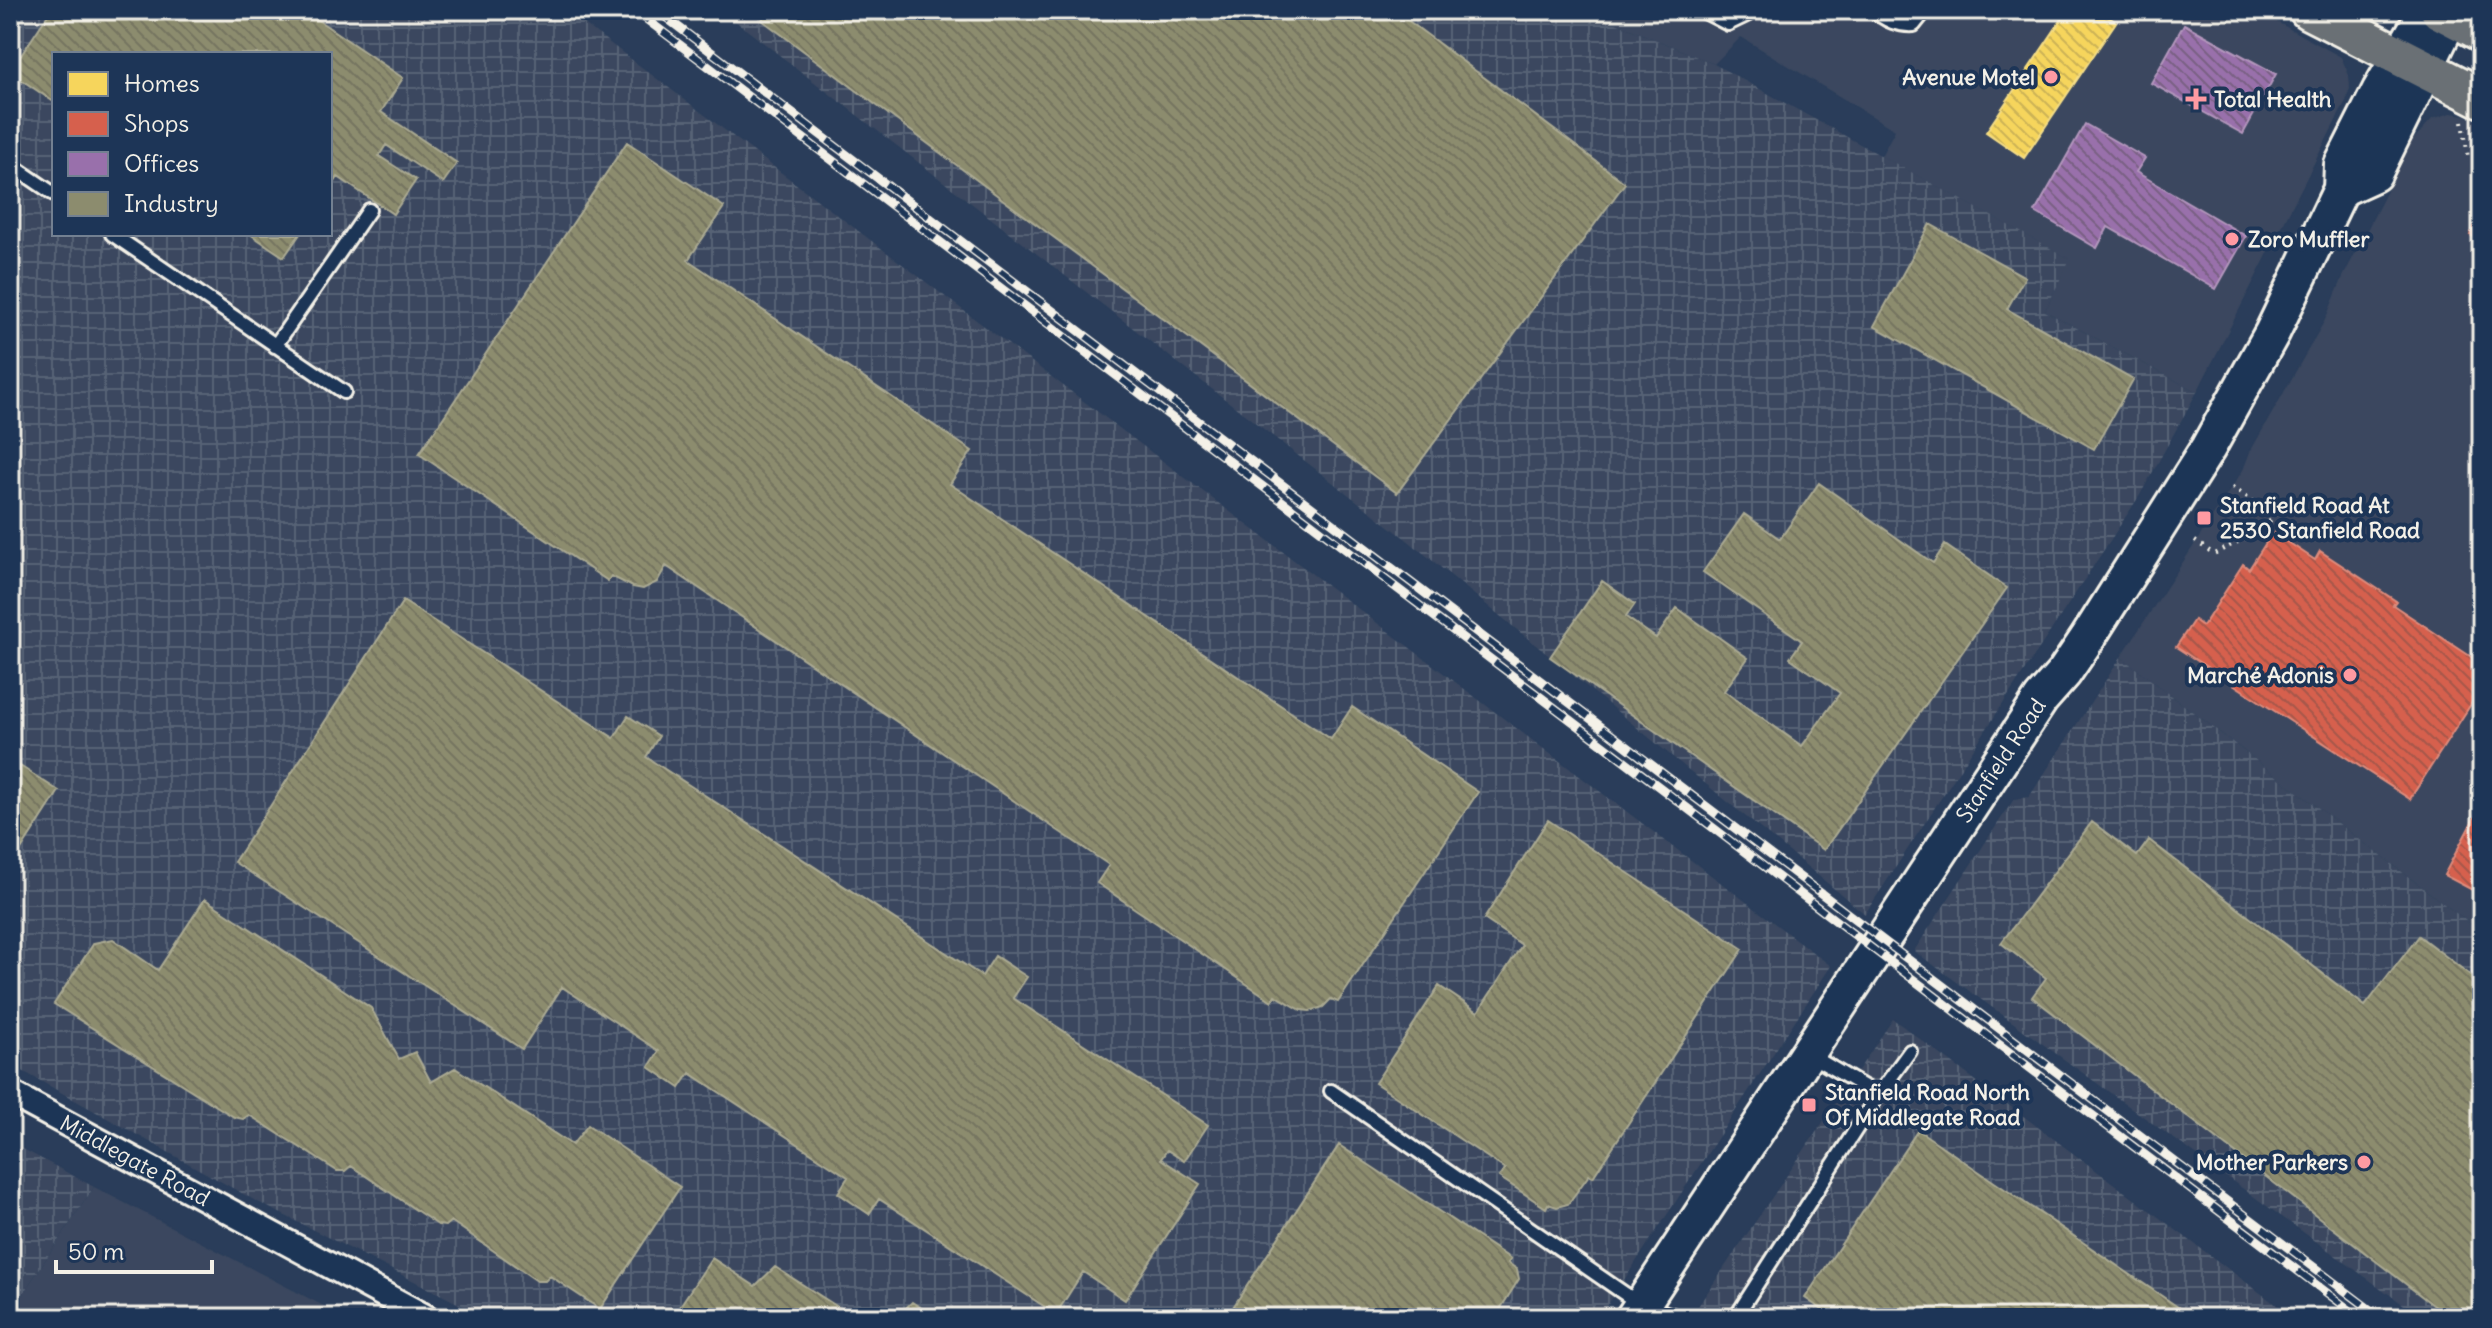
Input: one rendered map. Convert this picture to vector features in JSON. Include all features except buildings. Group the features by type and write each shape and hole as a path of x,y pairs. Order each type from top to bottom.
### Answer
{"main road":[{"path":"2309,10 2413,63 2472,104"}],"street":[{"name":"Stanfield Road","path":"1637,1312 2041,699 2064,673 2150,543 2208,448 2272,333 2341,189 2342,165 2413,63 2451,16"},
{"name":"Middlegate Road","path":"10,1093 427,1318"}],"lane":[{"path":"1701,10 1728,24 1757,10"},
{"path":"1875,10 1902,26 1914,25 1926,10"},
{"path":"10,164 52,193"},
{"path":"275,346 369,210"},
{"path":"115,236 344,392"},
{"path":"1735,1318 1878,1095 1910,1051"},
{"path":"1808,1053 1878,1095"},
{"path":"1331,1091 1637,1312 1682,1318"}],"path":[{"path":"2468,158 2472,104"},
{"path":"2195,541 2214,554 2265,528 2274,515 2231,486"}],"shaded area":[{"path":"10,10 566,10 1831,966 1599,1318 487,1318 254,1200 10,1064"},
{"path":"721,10 1585,10 1714,64 2070,259 2045,311 2197,392 2140,495 1865,914 1406,539"},
{"path":"1585,10 2262,10 2277,22 2341,57 2349,75 2350,88 2197,392 2045,311 2069,259 1881,156 1895,130 1741,37 1714,64"},
{"path":"2451,113 2482,123 2482,933 2121,657 2243,470 2250,452 2325,320 2343,277 2413,140 2432,119"},
{"path":"2121,657 2482,933 2482,1318 2422,1318 1914,951 2014,799 2029,797"},
{"path":"1893,1019 2294,1318 1690,1318"},
{"path":"10,1142 94,1187 10,1313"},
{"path":"94,1187 347,1318 10,1318 10,1313"}],"railway":[{"path":"634,10 2360,1318"},
{"path":"656,10 2381,1318"}],"place":[{"name":"Avenue Motel","path":"2051,77"},
{"name":"Total Health","path":"2196,99"},
{"name":"Zoro Muffler","path":"2232,239"},
{"name":"Stanfield Road At 2530 Stanfield Road","path":"2204,518"},
{"name":"Marché Adonis","path":"2350,675"},
{"name":"Stanfield Road North Of Middlegate Road","path":"1809,1105"},
{"name":"Mother Parkers","path":"2364,1162"}]}
